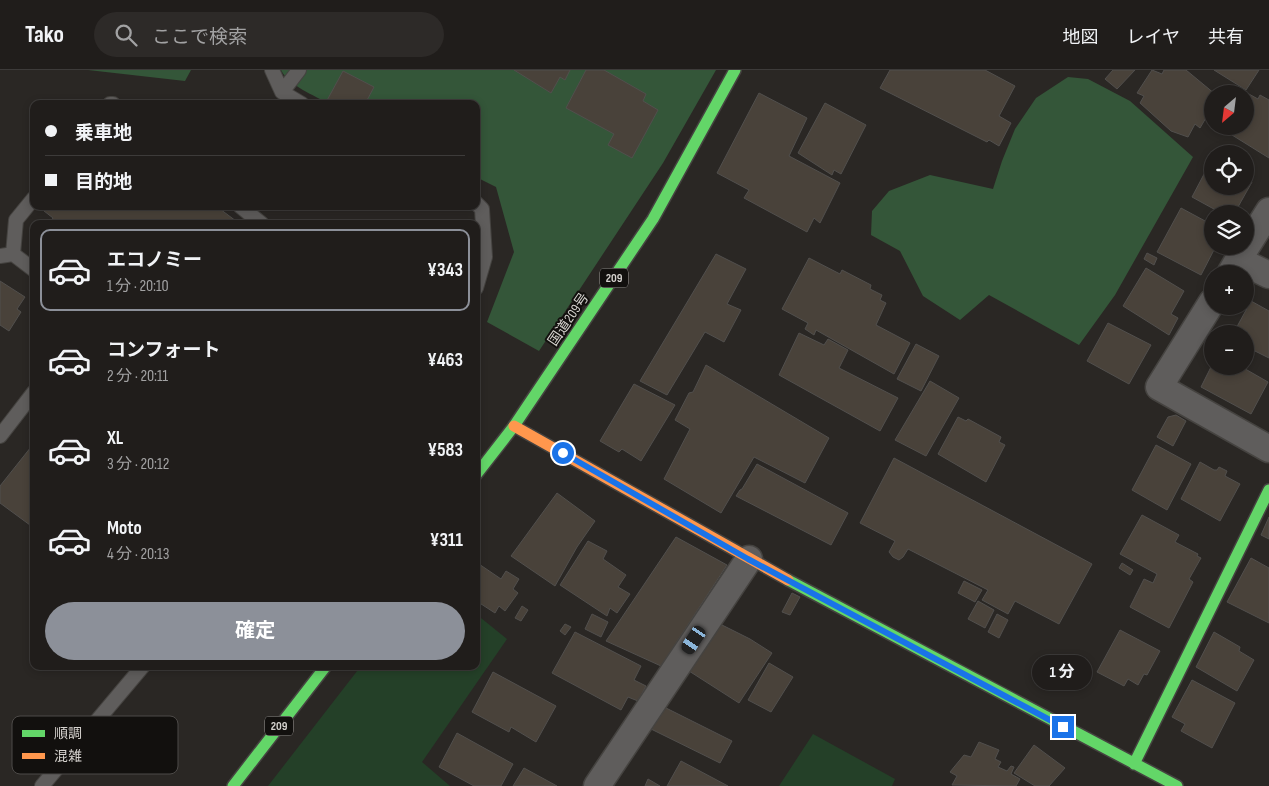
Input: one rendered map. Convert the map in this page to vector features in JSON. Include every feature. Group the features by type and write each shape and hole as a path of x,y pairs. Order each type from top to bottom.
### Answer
{"main road":[{"name":"国道209号","path":"480,469 514,426 653,220 735,70"},
{"path":"514,426 748,559 1172,785"},
{"path":"1134,764 1269,490"},
{"name":"209","path":"233,786 323,670"}],"street":[{"path":"1235,265 1269,211"},
{"path":"1254,272 1269,275"},
{"path":"1204,315 1160,387 1269,449"},
{"path":"596,786 748,559"}],"lane":[{"path":"272,70 282,92 295,100"},
{"path":"282,92 299,70"},
{"path":"30,203 16,220 7,255 30,268"},
{"path":"480,207 482,209 485,257 480,274"},
{"path":"245,210 257,220"},
{"path":"0,436 30,397"},
{"path":"101,716 140,670"},
{"path":"42,786 52,774"}],"green space":[{"path":"88,70 191,70 185,81"},
{"path":"281,70 716,70 663,163 539,351 487,322 514,252 496,187 480,179 480,100 322,100 296,85"},
{"path":"1068,77 1088,79 1130,101 1193,157 1115,295 1079,345 989,295 960,320 923,296 900,251 871,235 872,211 889,191 930,175 993,189 1015,129 1036,98"},
{"path":"480,617 507,639 422,762 450,786 268,786 358,670 480,670"},
{"path":"813,734 895,779 892,786 779,786"}],"building":[{"path":"514,70 570,70 565,80 560,77 551,93"},
{"path":"586,70 604,70 646,94 643,101 658,110 632,158 608,145 614,134 566,108"},
{"path":"890,70 985,70 1015,86 999,116 1011,123 999,146 989,140 987,142 880,88"},
{"path":"1113,70 1135,70 1117,89 1105,79"},
{"path":"1152,70 1162,74 1164,70 1186,70 1204,85 1204,121 1200,128 1195,124 1188,137 1171,131 1140,103 1144,96 1137,93"},
{"path":"1214,70 1259,70 1249,85 1238,85"},
{"path":"343,71 374,87 367,100 327,100"},
{"path":"759,93 807,118 789,156 840,183 820,223 814,218 807,232 744,198 749,190 717,173"},
{"path":"1260,95 1269,100 1269,158 1254,149 1254,145 1248,145 1232,135 1254,135 1254,97 1258,99"},
{"path":"825,103 866,125 841,174 834,170 832,175 798,153"},
{"path":"1204,174 1204,195 1245,195 1239,205 1207,205 1192,197"},
{"path":"1181,208 1204,220 1204,255 1211,255 1206,265 1204,265 1201,275 1157,252"},
{"path":"221,210 235,220 52,220 53,218 44,211"},
{"path":"1147,253 1157,258 1154,265 1144,259"},
{"path":"716,254 746,269 727,304 741,310 724,342 705,332 667,395 640,381"},
{"path":"809,258 840,274 842,270 871,285 870,289 882,295 880,300 886,303 876,325 910,343 894,374 816,330 814,335 805,329 808,323 782,309"},
{"path":"1146,268 1184,291 1171,314 1178,318 1169,335 1123,306"},
{"path":"0,281 25,297 17,309 21,312 9,331 0,325"},
{"path":"1254,303 1269,311 1269,358 1254,350 1254,325 1238,325 1243,315 1254,315"},
{"path":"1108,323 1151,345 1129,384 1087,361"},
{"path":"799,333 824,345 828,339 848,350 839,368 898,398 880,431 779,375"},
{"path":"916,344 939,356 921,391 897,379"},
{"path":"706,365 829,438 805,483 754,457 721,513 664,479 690,429 675,420 689,393 693,392"},
{"path":"1254,374 1268,382 1251,414 1201,387 1207,375"},
{"path":"930,381 959,398 926,456 895,440"},
{"path":"634,384 675,405 641,461 622,449 619,452 600,441"},
{"path":"1176,415 1186,421 1173,446 1157,437 1168,417"},
{"path":"958,417 966,421 968,419 1001,437 999,442 1005,445 986,482 938,454"},
{"path":"1156,445 1191,464 1167,510 1132,490"},
{"path":"30,448 30,525 0,503 0,486"},
{"path":"894,458 1092,564 1059,624 1015,601 1008,614 982,600 988,590 908,549 899,560 893,557 889,552 895,541 860,523"},
{"path":"1200,462 1214,470 1217,470 1219,467 1227,471 1225,476 1240,484 1220,521 1181,499"},
{"path":"757,464 848,513 831,545 736,496"},
{"path":"557,493 595,521 577,547 555,586 511,556"},
{"path":"1142,515 1179,535 1175,542 1198,554 1197,556 1201,558 1189,579 1193,582 1169,628 1130,607 1144,579 1153,583 1157,574 1120,554"},
{"path":"1269,517 1269,539 1261,535"},
{"path":"676,537 727,565 661,666 606,641"},
{"path":"588,541 607,551 603,559 626,575 618,587 630,594 617,613 610,608 607,616 560,585"},
{"path":"1251,558 1269,568 1269,623 1227,602"},
{"path":"1122,563 1133,570 1130,575 1119,568"},
{"path":"480,565 501,579 506,571 519,579 513,589 518,593 505,611 499,606 495,613 480,603"},
{"path":"964,581 982,590 975,602 958,593"},
{"path":"792,593 800,597 790,615 782,612"},
{"path":"978,601 994,610 985,628 968,619"},
{"path":"522,606 528,610 521,621 515,618"},
{"path":"592,614 608,622 601,637 585,629"},
{"path":"997,614 1008,620 999,638 988,632"},
{"path":"718,623 750,639 772,653 739,703 689,671"},
{"path":"565,624 571,627 565,635 560,631"},
{"path":"1120,630 1160,651 1147,675 1144,674 1138,685 1128,679 1124,686 1097,672"},
{"path":"575,632 641,666 634,680 646,686 638,701 628,697 621,710 552,673"},
{"path":"1214,632 1240,647 1239,651 1254,660 1237,691 1196,667"},
{"path":"769,663 793,677 771,712 748,700"},
{"path":"493,672 556,706 536,742 511,727 509,732 472,712"},
{"path":"1192,680 1235,703 1212,748 1181,731 1185,724 1172,717"},
{"path":"664,707 732,741 720,763 651,729"},
{"path":"457,733 513,764 501,786 474,786 439,767"},
{"path":"979,742 999,750 995,759 1001,762 998,767 1007,771 1011,766 1014,767 1011,774 1020,779 1016,786 952,785 957,776 950,772 964,755 971,757"},
{"path":"1034,745 1065,768 1049,786 1035,786 1014,773"},
{"path":"681,761 728,786 667,786"},
{"path":"524,768 557,786 513,786"},
{"path":"648,779 660,786 645,786"}],"traffic: fast":[{"path":"480,470 514,426 653,219 735,70"},
{"path":"1134,764 1269,490"},
{"path":"788,580 1177,786"},
{"path":"233,786 323,670"}],"traffic: slow":[{"path":"514,426 788,580"}],"route":[{"path":"563,453 748,559 1063,727"}]}
